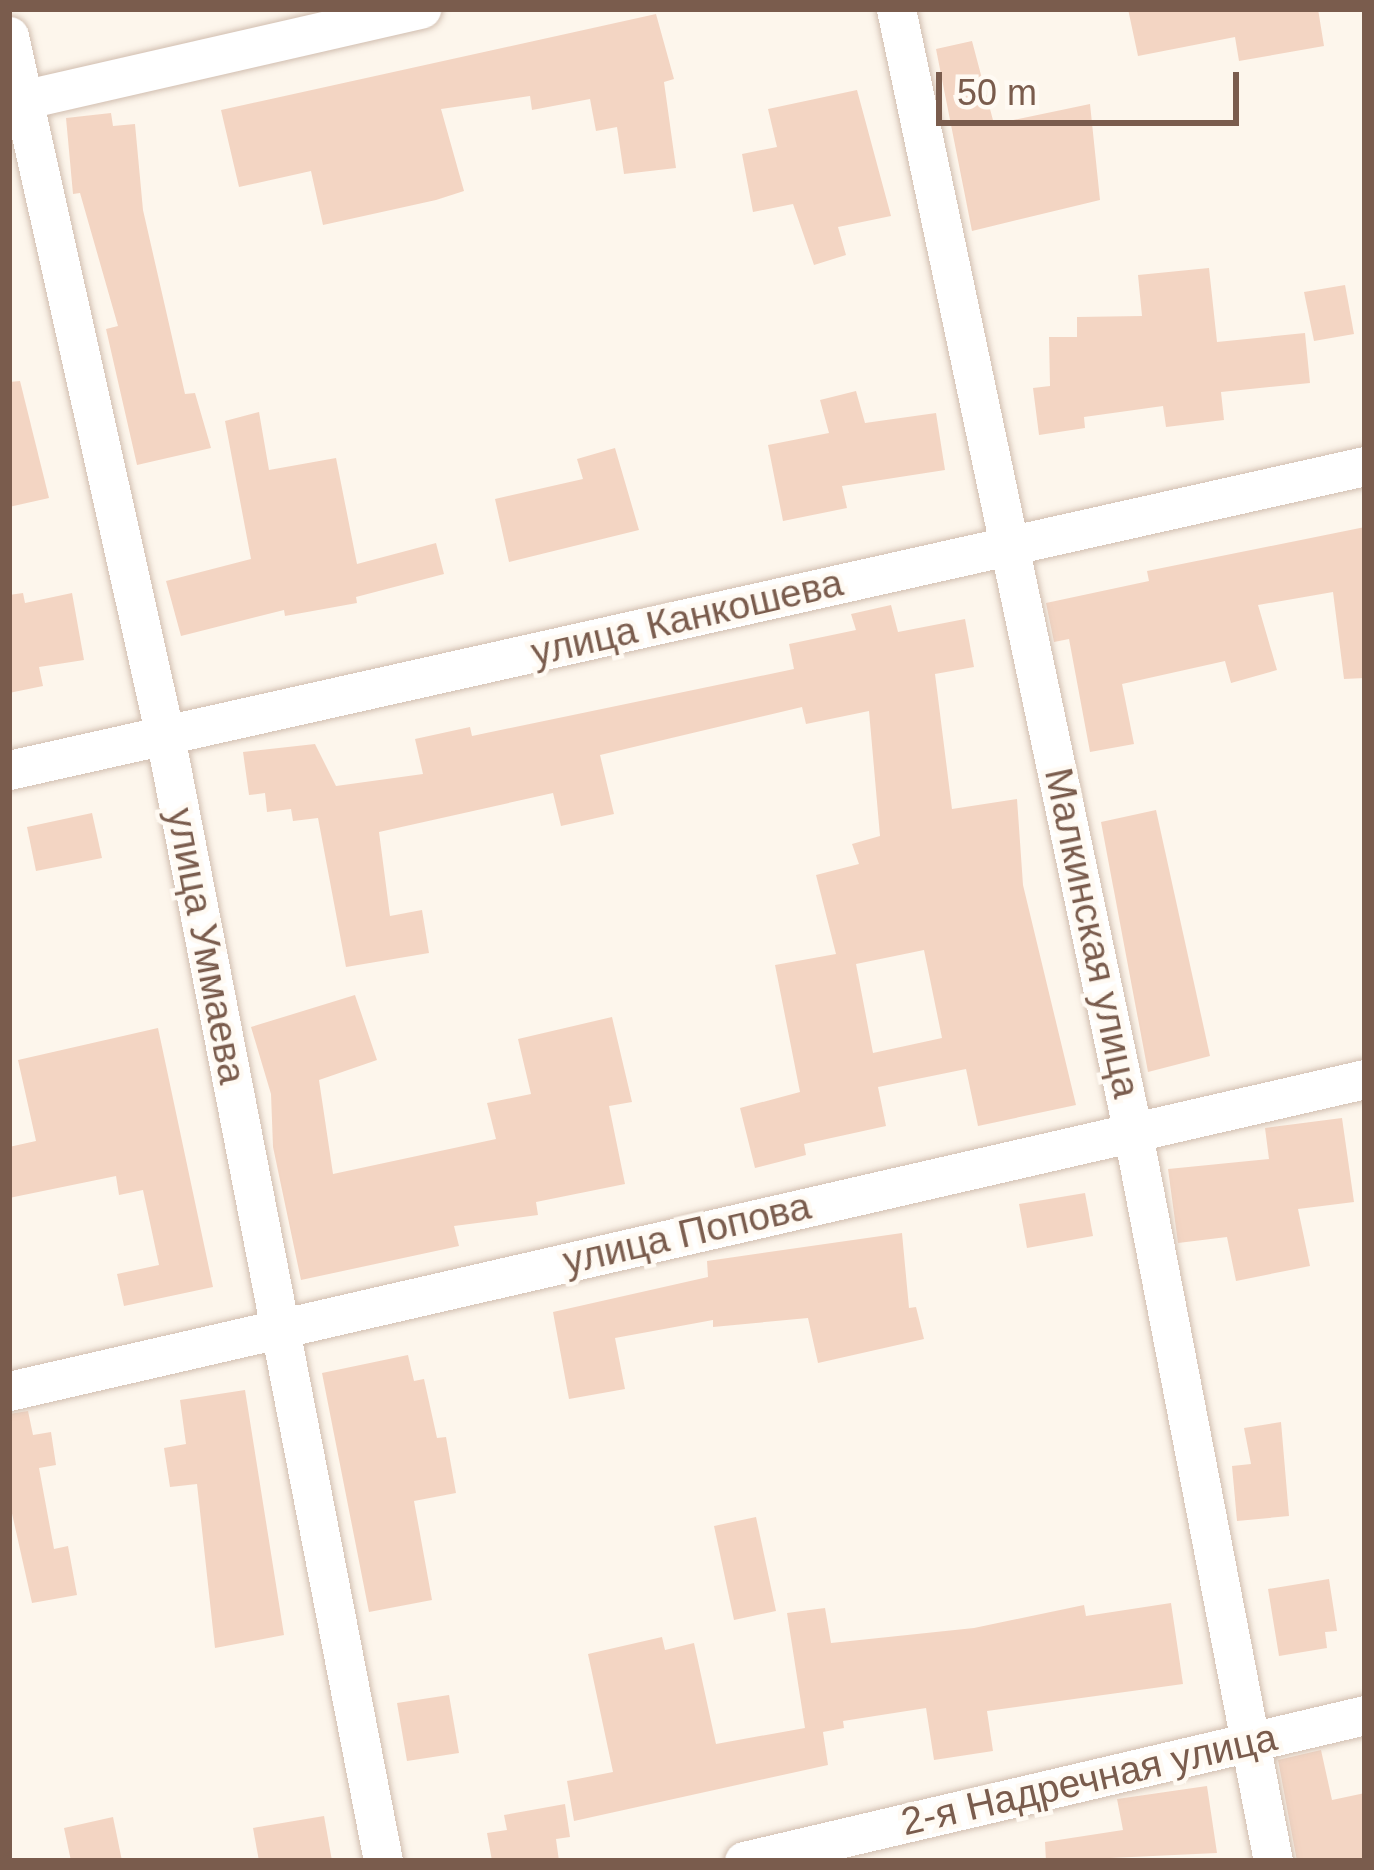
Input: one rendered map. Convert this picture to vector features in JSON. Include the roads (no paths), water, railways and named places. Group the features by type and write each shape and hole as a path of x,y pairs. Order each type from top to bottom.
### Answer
{"street":[{"path":"16,102 421,9"},
{"name":"Малкинская улица","path":"896,9 1133,1134 1273,1861"},
{"name":"улица Уммаева","path":"9,36 16,102 165,736 383,1861"},
{"name":"улица Канкошева","path":"9,770 1365,466"},
{"name":"улица Попова","path":"9,1391 1365,1079"},
{"name":"2-я Надречная улица","path":"744,1861 1365,1715"}]}
